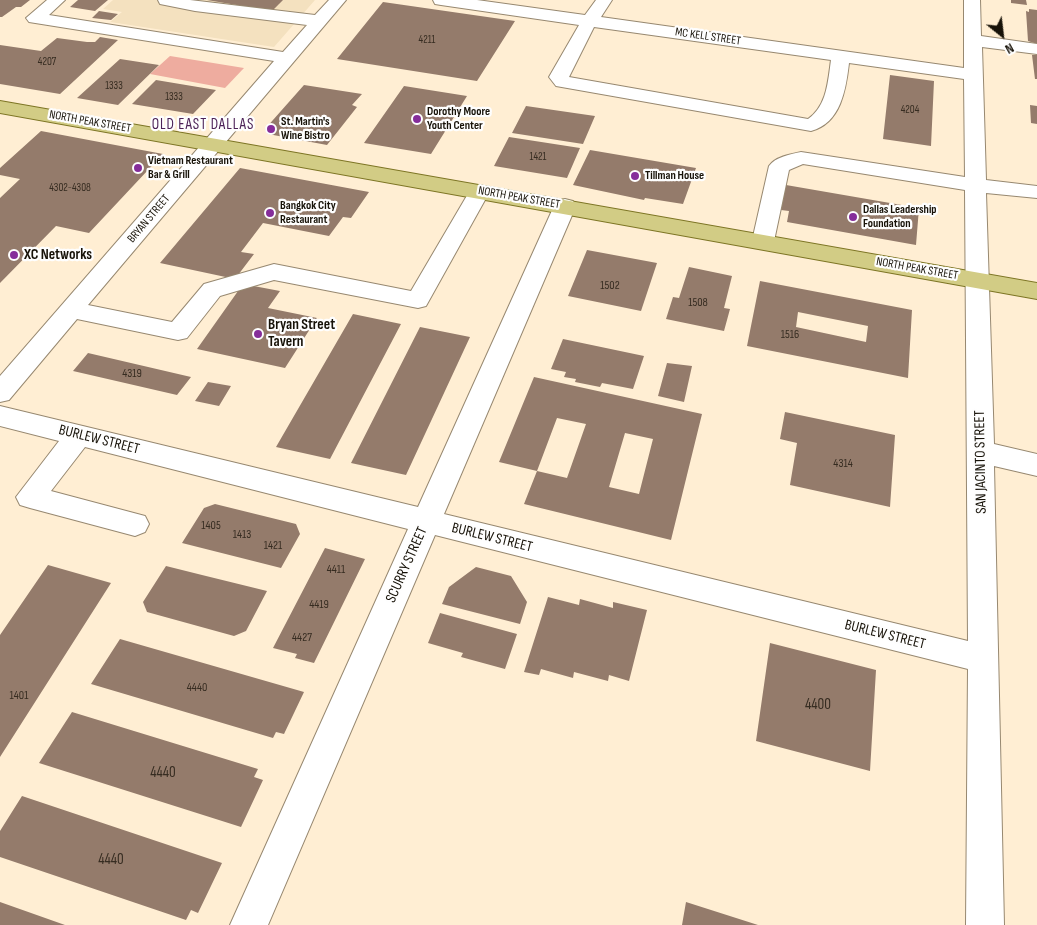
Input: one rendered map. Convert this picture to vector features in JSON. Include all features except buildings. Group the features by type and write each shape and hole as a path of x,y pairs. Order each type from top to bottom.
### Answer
{"main road":[{"name":"NORTH PEAK STREET","path":"0,106 1037,290"}],"street":[{"path":"57,0 35,18 287,58"},
{"path":"166,0 195,6 320,21"},
{"name":"BRYAN STREET","path":"0,393 213,143 338,0"},
{"name":"MC KELL STREET","path":"441,0 974,75"},
{"path":"604,0 580,35 558,76 563,82 811,126 818,122 833,104 841,55"},
{"name":"SAN JACINTO STREET","path":"968,1 973,40 977,186 984,659 985,925"},
{"path":"973,40 1037,49"},
{"path":"763,241 779,166 801,158 977,186 1037,192"},
{"path":"72,310 178,332 212,290 274,272 418,300 479,191"},
{"name":"SCURRY STREET","path":"249,925 565,206"},
{"name":"BURLEW STREET","path":"0,416 984,659"},
{"path":"79,435 30,498 135,524"},
{"path":"981,452 1037,465"}],"shaded area":[{"path":"113,0 315,0 274,47 110,22 122,12 103,9"},
{"path":"170,56 244,68 225,88 150,74"}],"place":[{"name":"Dorothy Moore Youth Center","path":"417,119"},
{"name":"St. Martin's Wine Bistro","path":"271,129"},
{"name":"Vietnam Restaurant Bar & Grill","path":"138,168"},
{"name":"Tillman House","path":"635,176"},
{"name":"Bangkok City Restaurant","path":"270,213"},
{"name":"Dallas Leadership Foundation","path":"853,217"},
{"name":"XC Networks","path":"14,255"},
{"name":"Bryan Street Tavern","path":"258,334"}],"district":[{"name":"OLD EAST DALLAS","path":"203,125"}]}
